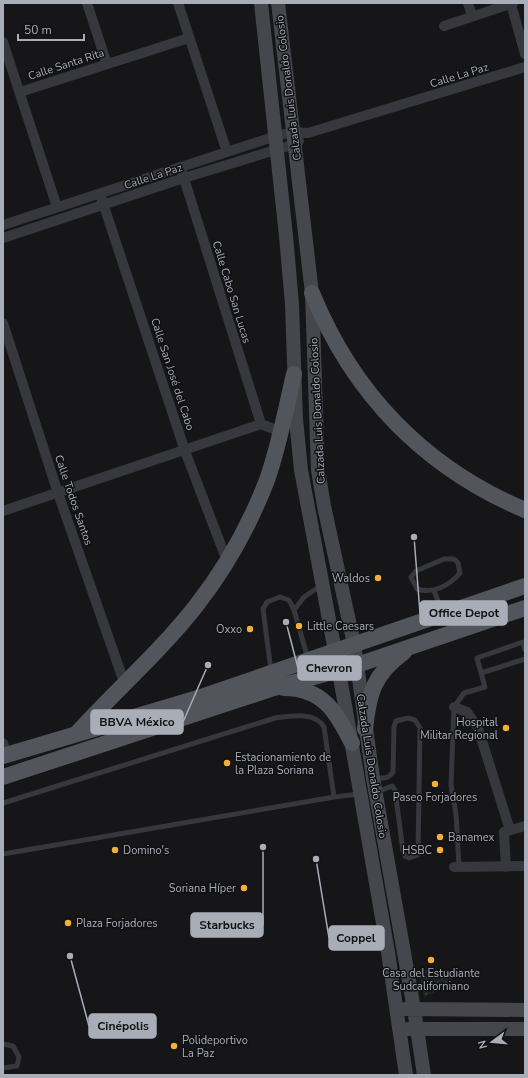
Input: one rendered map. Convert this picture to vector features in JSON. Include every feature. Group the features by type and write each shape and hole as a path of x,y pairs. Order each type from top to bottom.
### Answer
{"main road":[{"name":"Calzada Luis Donaldo Colosio","path":"261,3 277,143 292,304 294,374 301,470 352,743 397,1010 406,1075"},
{"name":"Calzada Luis Donaldo Colosio","path":"278,3 312,293 318,470 324,506 354,644 374,785 414,1009 424,1075"},
{"path":"312,293 340,352 370,394 404,433 446,467 486,492 525,510"},
{"path":"75,735 183,621 227,561 267,480 281,432 294,374"},
{"path":"3,777 179,721 273,680 308,660 525,586"},
{"path":"4,751 75,735 198,698 273,680 339,670 525,608"},
{"path":"366,729 368,702 375,684 391,662 412,646"},
{"path":"273,680 318,697 327,703 341,721 352,743"},
{"path":"179,721 172,716 173,711 198,698"},
{"path":"98,728 123,728 127,731 124,738"},
{"path":"360,794 370,796 379,811"},
{"path":"397,1010 525,1010 524,1029 399,1029"}],"street":[{"path":"87,3 107,64"},
{"path":"178,3 227,152"},
{"path":"468,3 472,16"},
{"path":"444,26 512,3 525,54"},
{"name":"Calle Santa Rita","path":"20,92 189,38"},
{"path":"3,42 57,207"},
{"name":"Calle La Paz","path":"3,238 184,178 277,143 525,67"},
{"name":"Calle La Paz","path":"3,225 227,152 277,143"},
{"name":"Calle Cabo San Lucas","path":"180,167 261,424"},
{"name":"Calle San José del Cabo","path":"100,194 185,451 227,561"},
{"name":"Calle Todos Santos","path":"3,323 58,493 124,682"},
{"path":"3,511 185,451 261,424 281,432"},
{"path":"454,707 466,712 478,728 510,830"},
{"path":"506,867 504,832 525,826"},
{"path":"456,867 525,866"}],"lane":[{"path":"444,559 454,559 458,563 460,573 454,580 434,590 425,591 417,589 411,577 416,571 444,559"},
{"path":"294,610 304,597 323,584"},
{"path":"434,590 443,614"},
{"path":"273,680 263,609 267,602 280,597 289,600 294,610 308,660"},
{"path":"456,867 456,814 451,785 454,707 464,693 485,687 477,658 523,642 525,650"},
{"path":"481,672 525,659"},
{"path":"3,803 275,718 298,715 317,719 324,727 334,797"},
{"path":"408,718 415,720 420,728 418,855 408,858 405,856 403,851 395,790 392,786 374,785 390,776 393,772 394,727 396,721 408,718"},
{"path":"3,854 334,797 360,794"},
{"path":"3,1044 13,1046 19,1057 17,1066 3,1068"}],"shaded area":[{"path":"419,970 451,972 452,984 424,997"}],"place":[{"name":"Office Depot","path":"414,537"},
{"name":"Waldos","path":"378,578"},
{"name":"Chevron","path":"286,622"},
{"name":"Little Caesars","path":"299,626"},
{"name":"Oxxo","path":"250,629"},
{"name":"BBVA México","path":"208,665"},
{"name":"Hospital Militar Regional","path":"506,728"},
{"name":"Estacionamiento de la Plaza Soriana","path":"227,763"},
{"name":"Paseo Forjadores","path":"435,784"},
{"name":"Banamex","path":"440,837"},
{"name":"Starbucks","path":"263,847"},
{"name":"Domino's","path":"115,850"},
{"name":"HSBC","path":"440,850"},
{"name":"Coppel","path":"316,859"},
{"name":"Soriana Híper","path":"244,888"},
{"name":"Plaza Forjadores","path":"68,923"},
{"name":"Cinépolis","path":"70,956"},
{"name":"Casa del Estudiante Sudcaliforniano","path":"431,960"},
{"name":"Polideportivo La Paz","path":"174,1046"}]}
